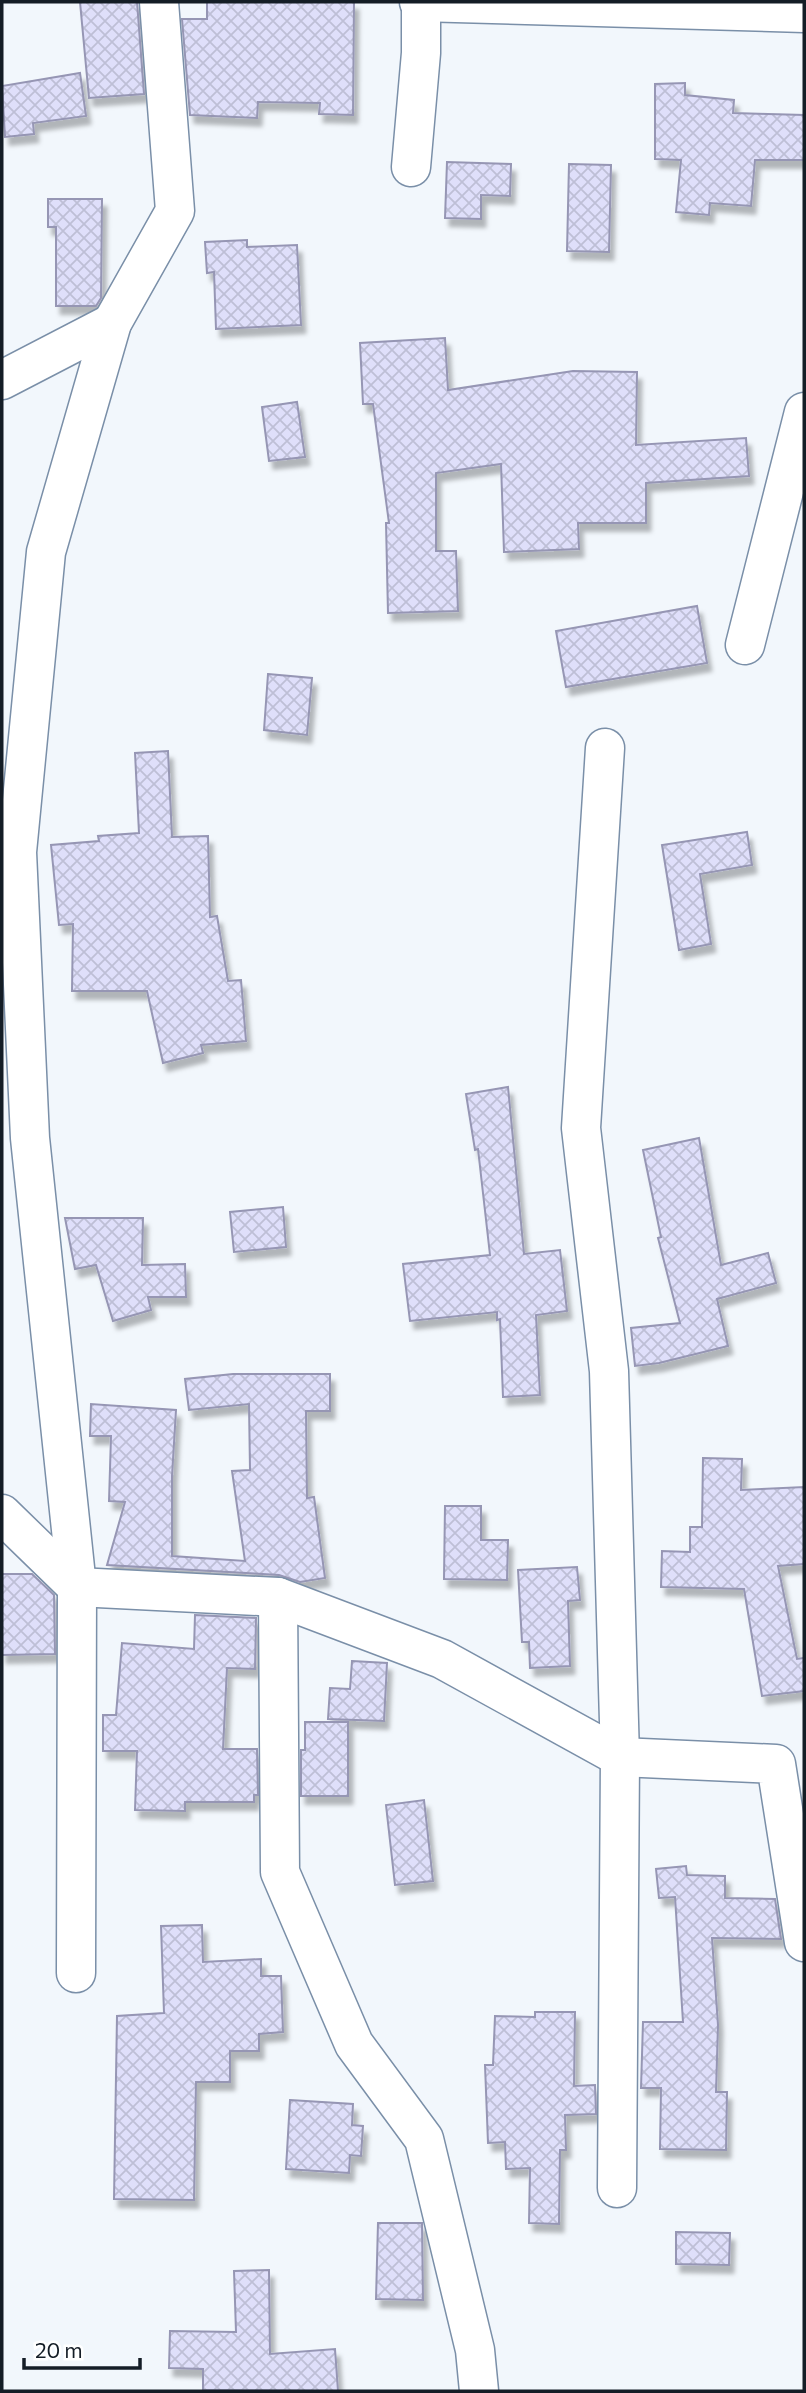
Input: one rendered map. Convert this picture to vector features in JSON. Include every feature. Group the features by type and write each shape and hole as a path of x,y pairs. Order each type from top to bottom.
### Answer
{"street":[{"path":"76,1973 77,1587 30,1138 17,852 46,552 112,323 175,211 159,2"},
{"path":"411,167 421,53 420,3 804,13"},
{"path":"2,380 112,323"},
{"path":"745,645 804,412"},
{"path":"605,748 581,1128 609,1371 620,1757 617,2188"},
{"path":"2,1514 77,1587 278,1597 442,1659 620,1757 790,1763 804,1942"},
{"path":"278,1597 279,1872 354,2044 424,2139 475,2350 479,2391"}],"building":[{"path":"80,2 137,2 144,94 89,98"},
{"path":"207,2 354,2 353,115 319,114 320,103 258,102 257,118 190,115 182,19 207,19"},
{"path":"80,73 86,116 33,123 34,134 5,137 2,86"},
{"path":"685,83 685,95 734,100 733,113 804,115 804,160 755,160 751,206 710,203 709,215 676,212 681,160 655,159 655,84"},
{"path":"447,162 511,164 510,196 481,195 481,219 445,218"},
{"path":"569,164 611,165 609,252 567,251"},
{"path":"48,199 102,199 101,298 96,306 56,306 56,227 48,227"},
{"path":"247,240 247,247 297,245 301,325 216,329 214,272 207,273 205,242"},
{"path":"445,338 448,390 573,371 637,372 636,445 746,438 749,476 646,483 646,523 578,523 579,549 504,552 501,464 436,473 436,551 456,551 458,611 388,613 386,523 389,523 373,404 363,404 360,343"},
{"path":"297,402 305,457 269,461 262,407"},
{"path":"697,606 707,663 566,687 556,631"},
{"path":"268,674 312,678 307,735 264,730"},
{"path":"168,751 172,837 208,836 210,917 217,916 228,981 241,980 246,1041 201,1045 203,1053 163,1063 147,991 72,991 73,924 59,925 51,845 99,841 98,836 139,833 135,753"},
{"path":"747,832 752,865 700,874 711,944 679,950 662,845"},
{"path":"508,1087 524,1254 560,1250 567,1311 536,1315 540,1395 503,1397 500,1319 497,1320 497,1312 410,1321 403,1264 490,1255 478,1149 475,1150 466,1094"},
{"path":"699,1138 721,1265 768,1253 776,1283 717,1299 728,1346 659,1363 635,1366 631,1328 680,1323 658,1238 661,1237 643,1150"},
{"path":"283,1207 286,1247 234,1252 230,1212"},
{"path":"65,1218 143,1218 142,1265 185,1264 186,1297 148,1297 151,1310 113,1321 96,1265 75,1269"},
{"path":"233,1374 330,1374 330,1411 306,1411 307,1498 314,1497 325,1578 300,1582 279,1575 107,1565 125,1502 109,1501 111,1436 90,1436 91,1404 176,1410 172,1476 172,1556 245,1561 232,1471 250,1470 249,1404 189,1410 185,1379"},
{"path":"703,1458 742,1459 741,1490 804,1487 804,1564 778,1566 797,1659 804,1658 804,1691 762,1696 744,1589 661,1587 662,1551 690,1552 690,1527 702,1527"},
{"path":"445,1506 481,1506 481,1540 508,1540 507,1580 444,1579"},
{"path":"577,1567 580,1600 568,1601 570,1666 530,1668 529,1642 522,1642 518,1570"},
{"path":"2,1574 32,1574 54,1595 55,1654 2,1655"},
{"path":"195,1615 256,1618 255,1669 227,1668 223,1749 257,1749 258,1795 254,1795 254,1802 185,1802 185,1811 135,1810 137,1751 103,1751 103,1715 116,1715 122,1643 194,1649"},
{"path":"352,1661 387,1663 384,1721 328,1719 330,1688 350,1689"},
{"path":"305,1722 348,1722 348,1796 301,1796 301,1750 305,1750"},
{"path":"424,1800 433,1881 395,1885 386,1805"},
{"path":"686,1866 687,1875 725,1876 725,1898 775,1899 781,1939 712,1938 718,2025 716,2092 727,2092 726,2150 660,2149 661,2088 641,2088 643,2022 683,2022 675,1897 659,1898 656,1869"},
{"path":"202,1925 203,1962 261,1959 261,1976 281,1976 283,2032 259,2034 259,2051 230,2051 230,2082 196,2082 194,2200 114,2199 117,2016 164,2013 161,1926"},
{"path":"535,2012 575,2012 574,2086 595,2085 596,2114 565,2115 566,2150 560,2150 559,2224 529,2223 530,2168 506,2169 505,2142 488,2143 485,2065 493,2065 495,2016 535,2017"},
{"path":"290,2100 353,2104 352,2125 363,2126 361,2156 350,2155 349,2173 286,2169"},
{"path":"378,2223 422,2223 423,2300 376,2299"},
{"path":"676,2232 730,2233 729,2265 676,2264"},
{"path":"269,2270 270,2354 335,2349 338,2391 203,2390 203,2369 169,2368 170,2331 236,2332 234,2271"}]}
